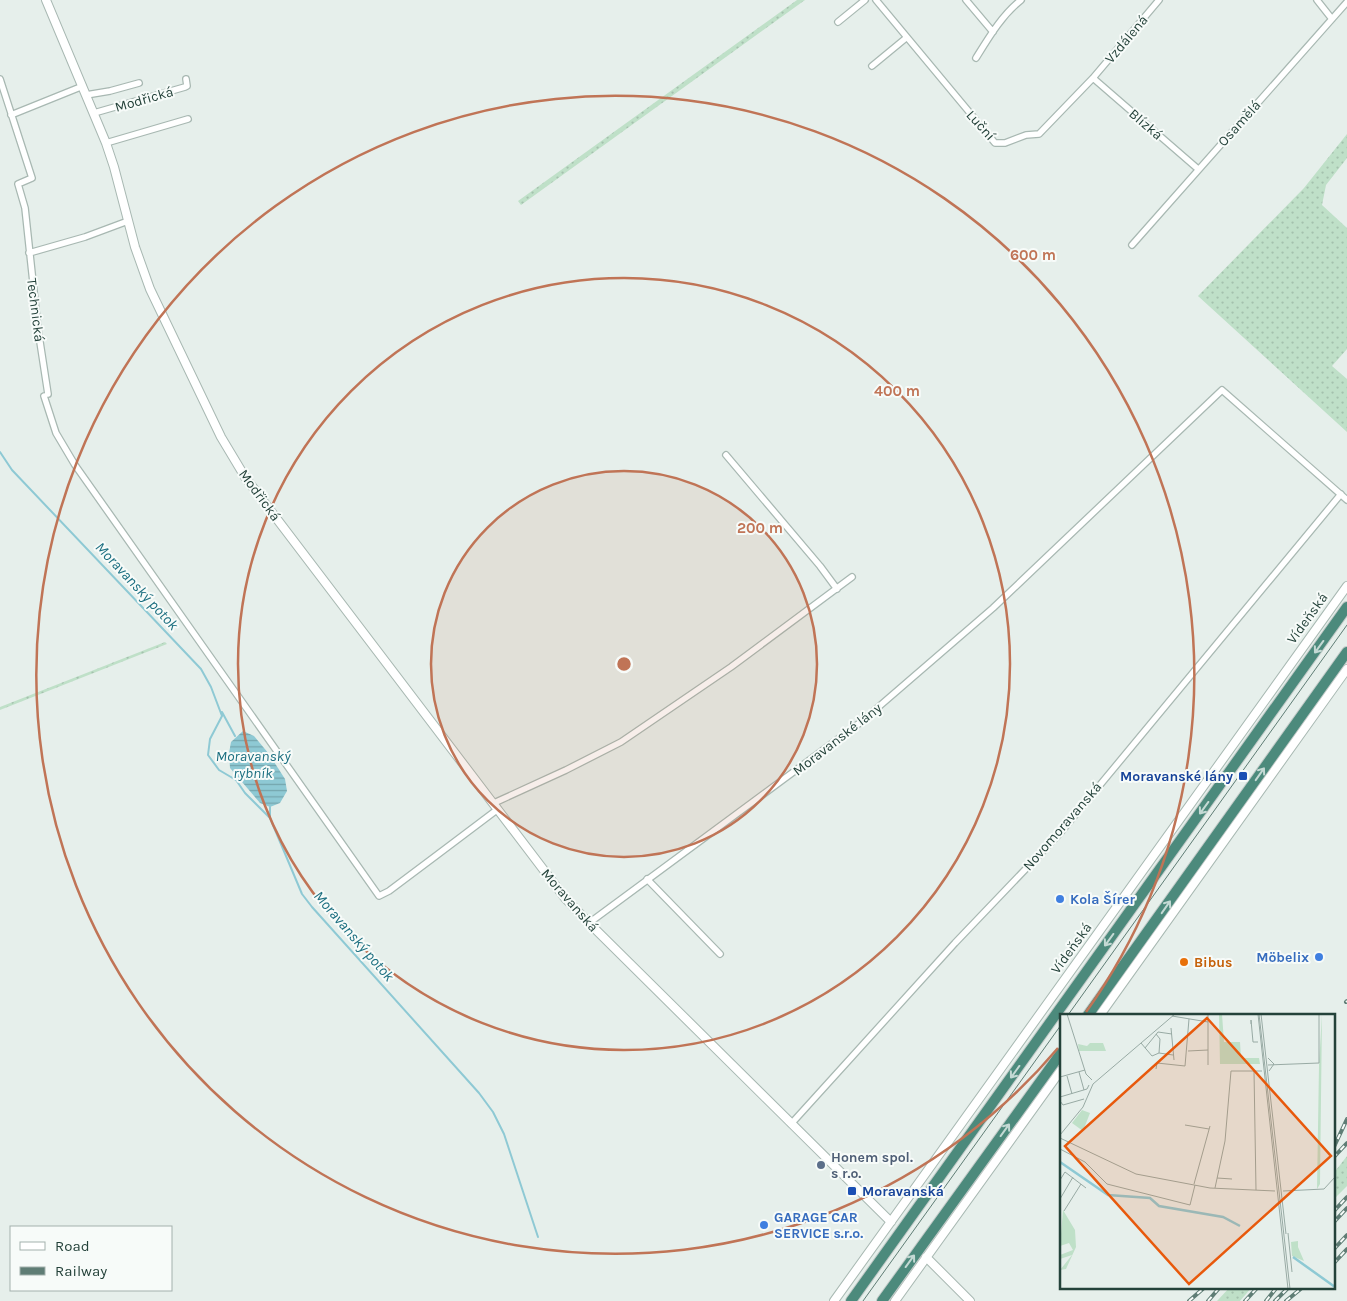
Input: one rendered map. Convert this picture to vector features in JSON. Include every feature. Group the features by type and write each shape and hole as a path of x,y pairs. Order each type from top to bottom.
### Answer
{"highway":[{"name":"Vídeňská","path":"851,1301 1347,607"},
{"path":"1089,1014 1347,652"},
{"path":"1095,1014 1138,946"},
{"path":"882,1301 1060,1054"}],"street":[{"name":"Modřická","path":"46,0 106,143 140,263 150,289 221,437 245,477 496,806"},
{"path":"838,22 865,0"},
{"name":"Luční","path":"876,0 995,143 1005,143 1026,135 1040,134 1093,78"},
{"path":"966,0 993,32"},
{"path":"976,58 1011,8 1021,0"},
{"name":"Vzdálená","path":"1093,78 1159,0"},
{"path":"1317,0 1332,19"},
{"name":"Osamělá","path":"1132,245 1347,2"},
{"path":"872,66 906,38"},
{"name":"Blízká","path":"1093,78 1198,169"},
{"path":"0,79 11,115 83,86"},
{"name":"Modřická","path":"94,113 185,87 187,86 186,79"},
{"name":"Modřická","path":"86,95 139,83"},
{"name":"Technická","path":"11,115 32,178 18,184 25,208 46,395 56,433 75,465 379,896 423,866 496,806"},
{"path":"106,143 188,118"},
{"path":"29,253 85,237 128,221"},
{"name":"Moravanské lány","path":"589,924 861,722 993,608 1222,390 1347,500"},
{"path":"726,454 837,589"},
{"name":"Novomoravanská","path":"792,1124 953,945 1061,832 1340,494"},
{"path":"496,806 621,742 731,667 852,577"},
{"name":"Vídeňská","path":"834,1301 1347,586"},
{"path":"1101,1014 1347,669"},
{"name":"Moravanská","path":"496,806 565,898 589,924 891,1222"},
{"path":"647,880 720,954"},
{"path":"895,1301 1060,1071"},
{"path":"926,1258 970,1301"}],"green space":[{"path":"797,0 805,0 521,205 518,201"},
{"path":"1347,134 1347,158 1326,185 1322,205 1347,228 1347,349 1332,366 1347,379 1347,432 1198,296 1304,188"},
{"path":"165,642 167,644 0,710 0,707"},
{"path":"1347,1156 1347,1186 1334,1199 1334,1173"},
{"path":"1229,1288 1251,1288 1240,1301 1217,1301"}],"water":[{"name":"Moravanský rybník","path":"243,731 254,736 269,754 285,779 287,791 280,803 270,807 260,803 230,768 229,753 231,742"}],"waterway":[{"name":"Moravanský potok","path":"0,452 12,470 201,669 211,687 222,716 210,739 208,755 219,770 236,780 245,793 270,818 302,894 312,907 479,1093 493,1112 504,1134 538,1237"},
{"path":"222,712 235,736"},
{"path":"270,807 270,817"}],"tram line":[{"path":"1069,1014 1347,625"},
{"path":"863,1301 1060,1026"}],"railway":[{"path":"1334,1147 1347,1119"},
{"path":"1334,1157 1347,1143"},
{"path":"1334,1211 1347,1197"},
{"path":"1334,1222 1347,1208"},
{"path":"1334,1249 1347,1235"},
{"path":"1334,1263 1347,1249"},
{"path":"1189,1301 1204,1288"},
{"path":"1208,1301 1219,1288"},
{"path":"1245,1301 1257,1288"},
{"path":"1266,1301 1276,1288"},
{"path":"1275,1301 1288,1288"},
{"path":"1286,1301 1302,1288"}],"place":[{"name":"Moravanské lány","path":"1243,776"},
{"name":"Kola Šírer","path":"1060,899"},
{"name":"Möbelix","path":"1319,957"},
{"name":"Bibus","path":"1184,962"},
{"name":"Honem spol. s r.o.","path":"821,1165"},
{"name":"Moravanská","path":"852,1191"},
{"name":"GARAGE CAR SERVICE s.r.o.","path":"764,1225"}]}
